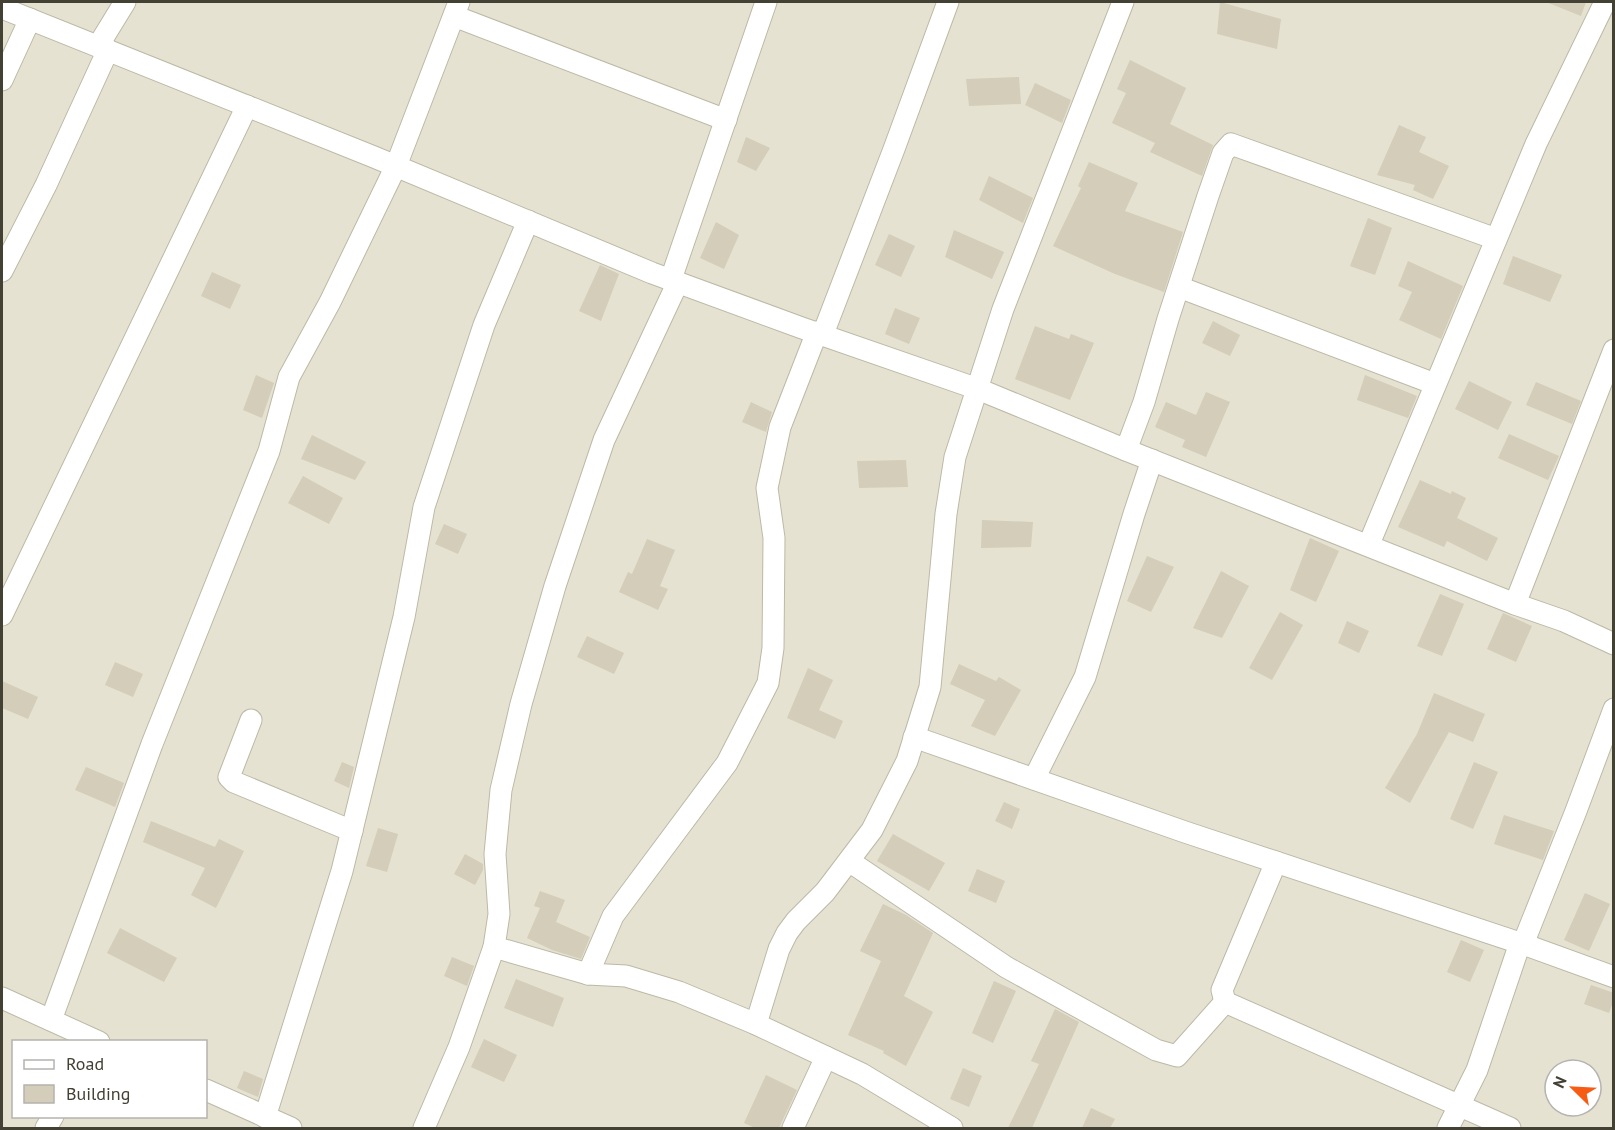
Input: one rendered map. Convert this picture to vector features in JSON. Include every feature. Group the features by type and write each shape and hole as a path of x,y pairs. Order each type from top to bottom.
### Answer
{"street":[{"path":"2,272 46,185 103,48 125,2"},
{"path":"424,1128 459,1047 494,947 499,914 495,854 501,790 521,704 555,586 604,440 675,280 766,2"},
{"path":"588,974 613,916 727,764 768,682 772,648 774,538 767,488 780,427 827,320 948,2"},
{"path":"756,1024 779,949 787,933 825,892 872,830 907,761 930,687 946,514 955,457 1003,309 1123,2"},
{"path":"1369,544 1536,144 1605,2"},
{"path":"2,8 675,280 978,389 1126,450 1369,544 1515,604 1564,621 1614,644"},
{"path":"51,1020 152,744 268,451 289,377 330,302 396,166 457,9 726,120"},
{"path":"2,80 30,19"},
{"path":"2,615 247,106"},
{"path":"1126,450 1144,402 1223,153 1231,144 1496,239"},
{"path":"265,1117 342,871 404,617 424,507 484,325 528,221"},
{"path":"1179,286 1435,384"},
{"path":"1515,604 1614,350"},
{"path":"1034,779 1085,677 1152,460"},
{"path":"1448,1128 1477,1070 1521,943 1576,811 1614,709"},
{"path":"251,720 229,777 234,782 352,831"},
{"path":"914,737 1276,862 1521,943 1614,977"},
{"path":"849,861 1005,967 1156,1050 1177,1056 1225,1002"},
{"path":"1225,1002 1222,990 1276,862"},
{"path":"494,947 588,974 626,976 679,992 756,1024 862,1074 952,1128"},
{"path":"2,998 92,1040"},
{"path":"1225,1002 1458,1107 1510,1128"},
{"path":"793,1128 826,1057"},
{"path":"207,1090 291,1128"}],"shaded area":[{"path":"2,2 1613,2 1613,1128 2,1128"}],"building":[{"path":"1220,2 1281,19 1277,49 1217,34"},
{"path":"1546,2 1586,2 1581,16"},
{"path":"1130,60 1186,88 1170,124 1213,145 1202,176 1150,152 1155,143 1112,123 1126,93 1117,89"},
{"path":"1019,77 1021,104 969,106 966,79"},
{"path":"1035,83 1071,100 1062,123 1025,105"},
{"path":"1399,125 1426,137 1419,152 1449,166 1433,199 1413,190 1415,185 1377,175"},
{"path":"746,137 770,148 756,171 737,162"},
{"path":"1089,162 1138,183 1125,211 1183,232 1164,292 1115,274 1053,246 1081,188 1078,186"},
{"path":"989,176 1033,198 1023,223 979,200"},
{"path":"1368,218 1392,228 1375,275 1350,266"},
{"path":"716,222 739,235 724,269 700,258"},
{"path":"954,230 1004,252 992,279 945,257"},
{"path":"889,234 915,246 901,277 875,265"},
{"path":"1513,256 1562,275 1550,302 1503,284"},
{"path":"1408,261 1463,286 1441,339 1399,320 1412,292 1398,286"},
{"path":"600,265 619,274 601,321 579,311"},
{"path":"212,272 241,285 230,309 201,296"},
{"path":"895,308 920,318 909,344 885,334"},
{"path":"1213,321 1240,335 1230,356 1202,343"},
{"path":"1035,326 1069,339 1071,334 1094,343 1070,400 1015,379"},
{"path":"256,375 274,383 262,418 243,410"},
{"path":"1365,375 1417,396 1408,418 1357,400"},
{"path":"1469,381 1512,402 1498,430 1455,409"},
{"path":"1536,382 1581,401 1572,424 1526,405"},
{"path":"1206,392 1230,402 1206,457 1182,447 1185,440 1155,427 1166,402 1196,415"},
{"path":"751,402 772,412 766,432 742,422"},
{"path":"1509,434 1559,456 1548,480 1498,458"},
{"path":"312,435 366,462 355,480 301,459"},
{"path":"906,460 908,487 859,488 857,461"},
{"path":"303,476 343,498 329,524 288,503"},
{"path":"1420,480 1466,498 1457,518 1498,538 1487,561 1447,541 1444,547 1398,527"},
{"path":"982,520 1033,522 1031,547 981,548"},
{"path":"444,524 467,534 458,554 435,544"},
{"path":"1310,538 1339,551 1316,602 1290,590"},
{"path":"647,539 675,550 660,586 668,589 658,610 619,592 628,572 632,574"},
{"path":"1147,556 1174,567 1151,612 1127,601"},
{"path":"1221,571 1249,586 1222,638 1193,628"},
{"path":"1440,594 1464,604 1442,656 1417,646"},
{"path":"1280,612 1303,625 1272,680 1249,668"},
{"path":"1503,613 1532,626 1516,662 1487,649"},
{"path":"1347,621 1369,631 1359,653 1338,643"},
{"path":"587,636 624,653 614,674 577,657"},
{"path":"115,662 143,674 133,697 105,685"},
{"path":"959,664 996,681 999,677 1021,690 995,736 971,726 985,700 950,684"},
{"path":"808,668 833,680 819,710 843,721 835,739 787,718"},
{"path":"2,681 38,697 28,719 2,708"},
{"path":"1434,693 1485,714 1473,742 1449,732 1410,803 1385,788 1417,734"},
{"path":"342,762 354,767 349,788 334,781"},
{"path":"1474,762 1498,772 1473,829 1450,819"},
{"path":"86,767 124,783 115,807 75,790"},
{"path":"1004,802 1020,809 1012,829 995,821"},
{"path":"1504,815 1554,831 1543,860 1494,844"},
{"path":"151,821 215,847 219,839 244,851 216,908 191,895 205,868 143,842"},
{"path":"378,828 398,834 387,872 366,866"},
{"path":"893,834 945,863 929,891 877,861"},
{"path":"465,854 483,864 483,870 475,885 454,874"},
{"path":"977,869 1005,881 996,903 968,891"},
{"path":"540,891 565,900 556,922 590,937 581,959 552,950 527,938 540,908 534,906"},
{"path":"1585,893 1610,904 1589,951 1564,940"},
{"path":"883,904 906,915 933,933 904,996 933,1012 906,1066 883,1053 884,1051 848,1035 881,961 860,951"},
{"path":"120,928 177,958 164,982 107,953"},
{"path":"1461,940 1484,950 1470,982 1447,972"},
{"path":"452,957 474,966 467,986 444,976"},
{"path":"516,979 564,998 553,1027 504,1008"},
{"path":"994,981 1016,991 993,1043 972,1033"},
{"path":"1591,985 1614,993 1609,1013 1584,1004"},
{"path":"1055,1009 1079,1022 1032,1128 1008,1128 1039,1064 1031,1061"},
{"path":"484,1039 517,1055 504,1082 471,1067"},
{"path":"963,1068 982,1076 969,1107 950,1099"},
{"path":"244,1071 263,1079 258,1097 237,1088"},
{"path":"766,1075 797,1090 779,1128 755,1128 744,1123"},
{"path":"1091,1108 1115,1119 1110,1128 1082,1128"}]}
